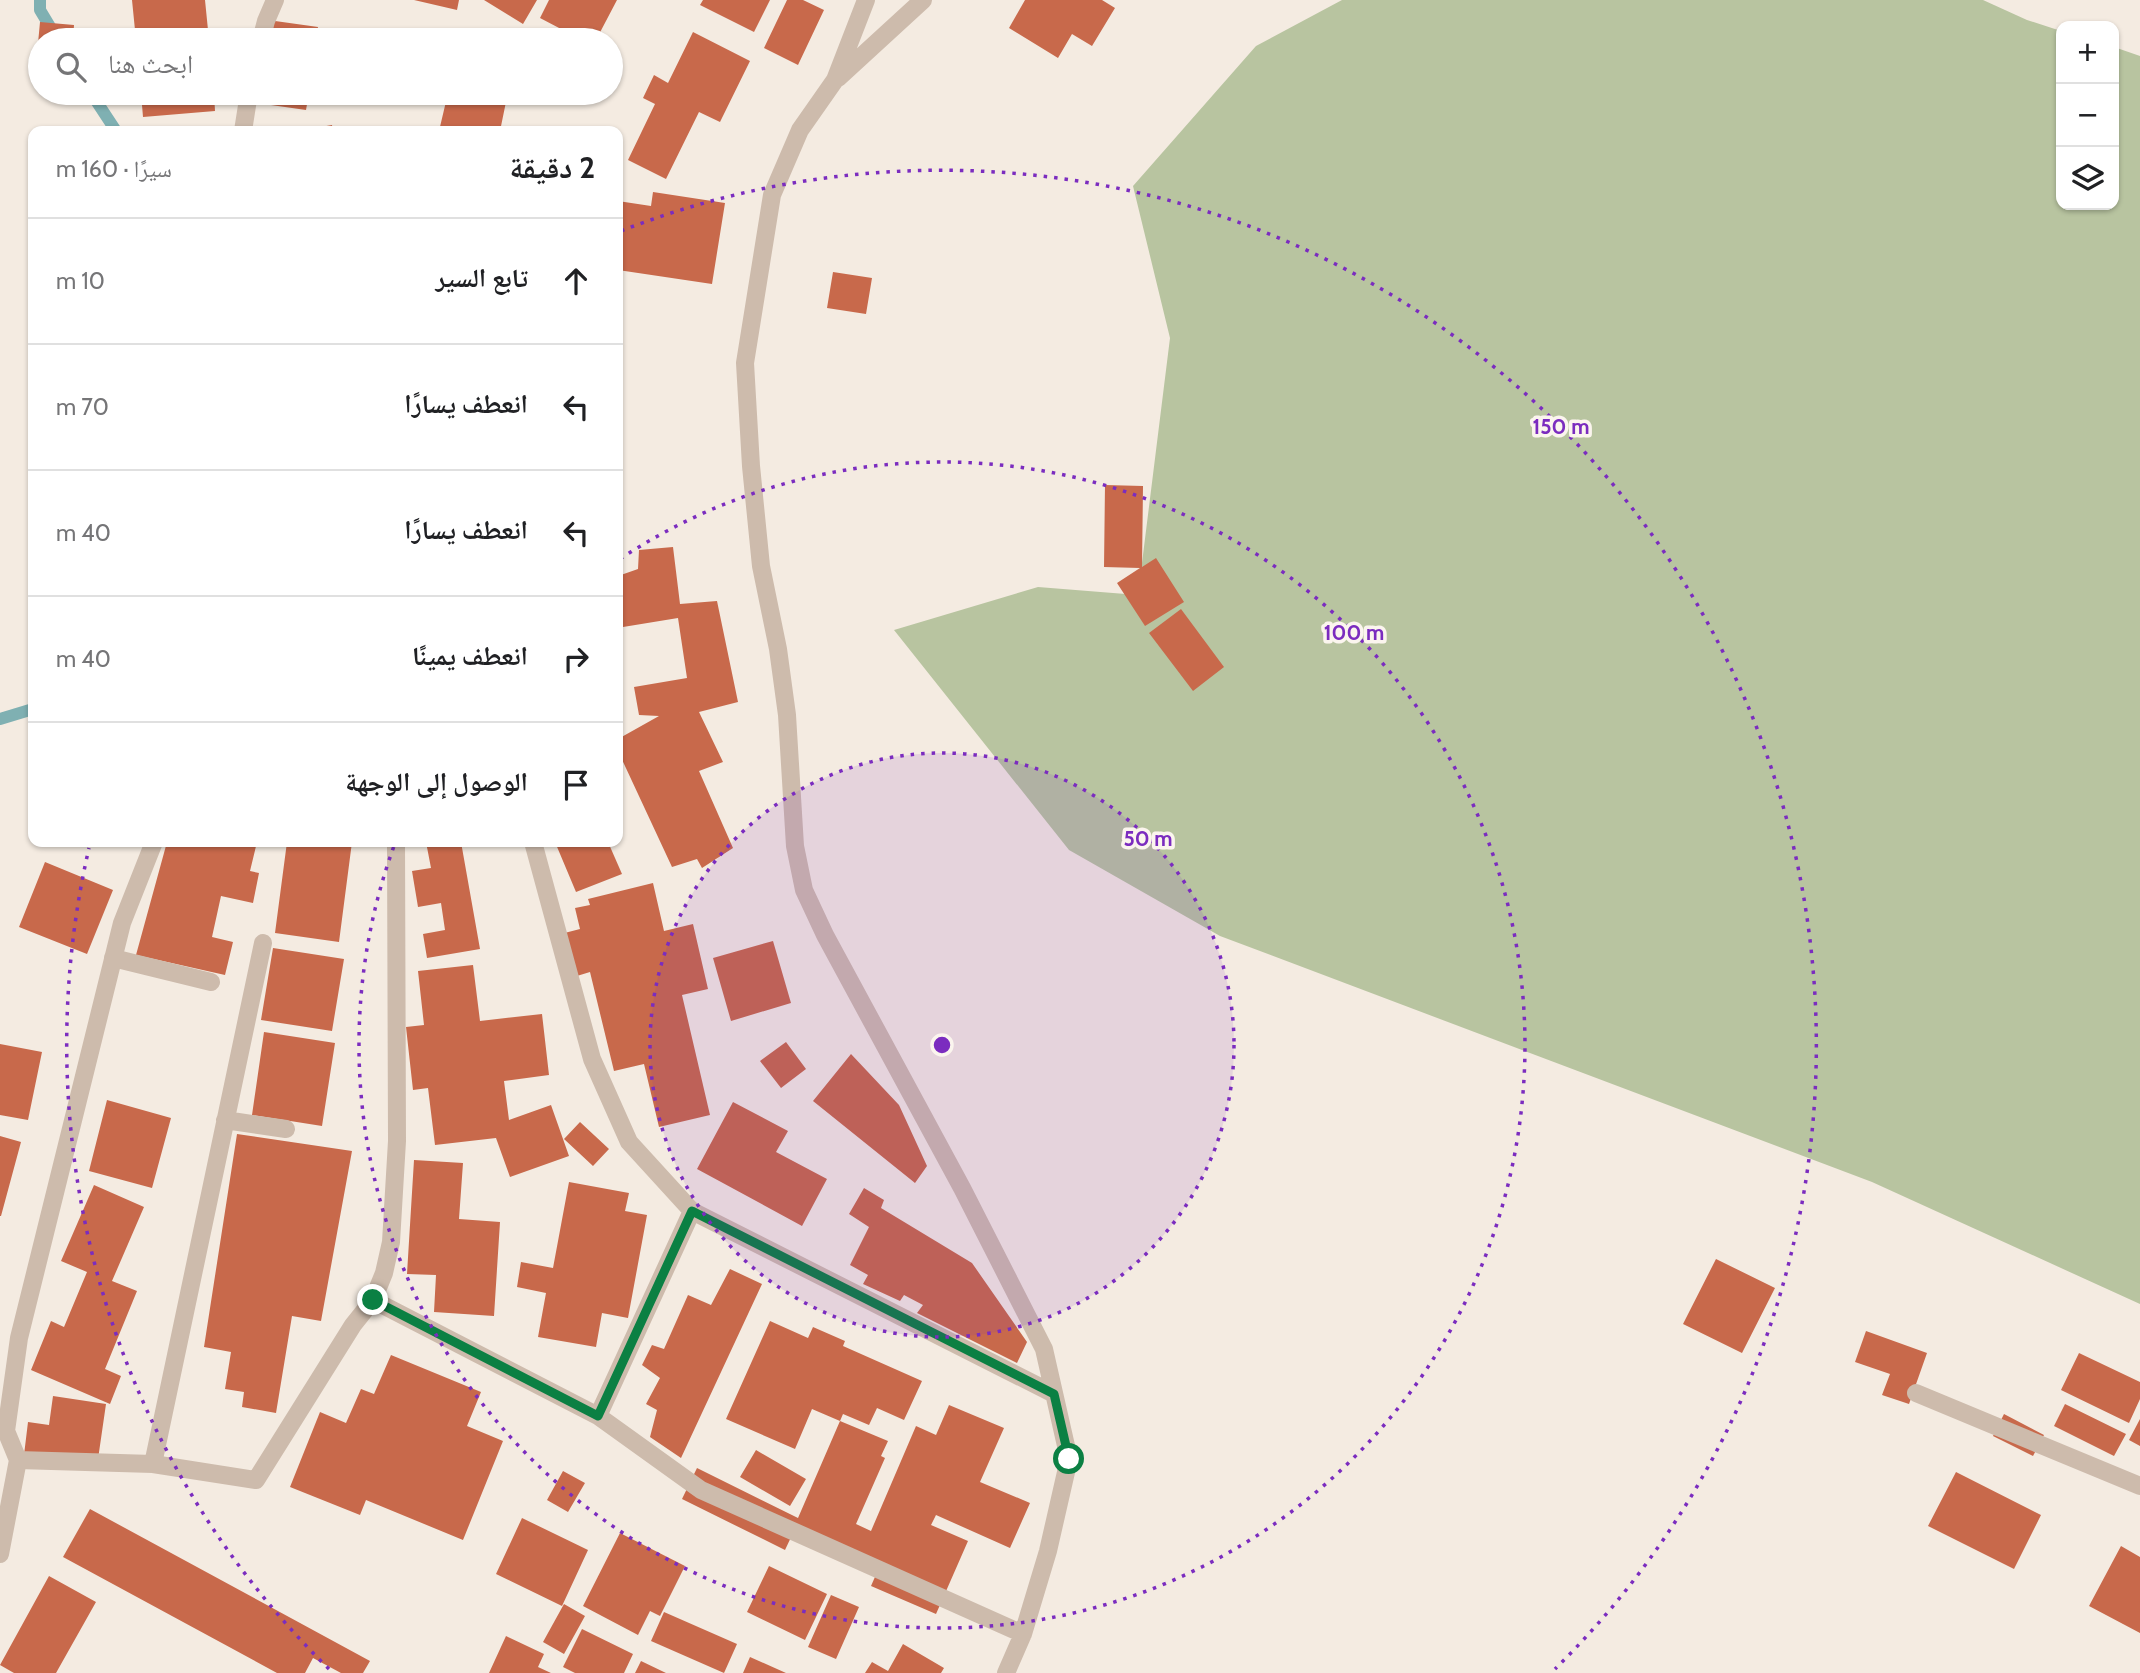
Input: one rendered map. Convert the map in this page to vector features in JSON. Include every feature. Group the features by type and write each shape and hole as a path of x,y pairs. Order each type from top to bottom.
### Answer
{"street":[{"path":"264,28 275,0"},
{"path":"835,80 866,0"},
{"path":"923,0 835,80 800,130 772,195 745,363 758,541 787,715 795,846 804,890 825,935 1044,1349 1069,1459 1048,1551 1023,1634 1006,1673"},
{"path":"244,126 247,105"},
{"path":"0,1554 18,1460 6,1431 19,1338 122,923 152,847"},
{"path":"18,1460 153,1464 256,1480 353,1325 373,1300 384,1273 391,1242 397,1141 396,847"},
{"path":"534,847 592,1059 629,1142 692,1211 1054,1394"},
{"path":"153,1464 263,943"},
{"path":"113,958 211,982"},
{"path":"225,1120 286,1129"},
{"path":"598,1416 692,1211"},
{"path":"373,1300 598,1416 701,1490 1023,1634"},
{"path":"1916,1393 2140,1486"}],"green space":[{"path":"1342,0 1983,0 2027,20 2056,29 2056,210 2119,210 2119,49 2140,56 2140,1304 1872,1182 1220,936 1069,850 894,630 1038,587 1138,595 1170,338 1133,186 1256,46"}],"building":[{"path":"132,0 205,0 208,28 135,28"},
{"path":"414,0 459,0 457,10"},
{"path":"484,0 537,0 523,24"},
{"path":"549,0 617,0 602,28 559,28 540,18"},
{"path":"703,0 770,0 754,32 700,5"},
{"path":"787,0 803,0 824,10 798,65 764,48"},
{"path":"1025,0 1102,0 1115,8 1092,46 1072,34 1058,58 1009,28"},
{"path":"268,20 318,27 318,28 267,28"},
{"path":"40,22 74,25 74,28 39,28"},
{"path":"693,32 750,61 720,122 699,112 666,179 628,160 655,104 643,98 654,75 668,83"},
{"path":"142,105 215,105 215,111 143,117"},
{"path":"271,105 307,105 306,110"},
{"path":"445,105 505,105 501,126 440,126"},
{"path":"653,192 725,203 712,284 623,271 623,202 651,206"},
{"path":"833,272 872,278 866,314 827,308"},
{"path":"1105,485 1143,486 1142,567 1156,558 1184,602 1145,626 1117,583 1140,568 1104,567"},
{"path":"673,547 680,604 717,601 738,702 699,712 723,762 699,771 733,848 702,868 697,859 672,867 623,762 623,736 659,716 639,715 634,687 687,678 678,618 623,627 623,574 638,569 639,550"},
{"path":"1181,609 1224,667 1193,691 1149,633"},
{"path":"166,847 256,847 250,871 259,873 253,903 221,896 212,937 233,942 225,975 136,955"},
{"path":"286,847 351,847 339,942 275,933"},
{"path":"427,847 462,847 480,949 427,958 423,934 445,930 441,903 418,907 412,871 431,868"},
{"path":"557,847 610,847 622,874 576,892"},
{"path":"45,862 113,890 87,954 19,927"},
{"path":"653,883 664,931 693,924 708,989 682,995 710,1115 659,1127 644,1064 614,1071 590,972 567,979 553,936 580,929 575,908 590,905 588,899"},
{"path":"773,941 791,1003 731,1021 713,958"},
{"path":"273,948 344,959 332,1031 261,1020"},
{"path":"473,965 480,1021 542,1014 549,1075 504,1081 509,1120 551,1105 569,1156 510,1177 496,1138 435,1145 428,1088 413,1090 406,1027 424,1025 418,971"},
{"path":"264,1032 335,1043 322,1126 252,1115"},
{"path":"786,1042 806,1069 781,1088 760,1061"},
{"path":"0,1044 42,1052 28,1120 0,1115"},
{"path":"851,1054 899,1105 927,1166 915,1183 813,1101"},
{"path":"107,1100 171,1118 152,1188 89,1171"},
{"path":"733,1102 788,1131 776,1152 827,1179 802,1226 697,1169"},
{"path":"580,1122 609,1149 593,1166 564,1139"},
{"path":"237,1134 352,1151 321,1321 292,1316 276,1413 242,1407 244,1392 225,1389 231,1352 204,1347"},
{"path":"0,1136 21,1142 1,1216 0,1216"},
{"path":"414,1160 463,1163 459,1219 500,1222 494,1316 434,1312 436,1275 407,1274"},
{"path":"569,1182 629,1193 625,1211 647,1215 628,1318 602,1313 596,1347 538,1337 546,1293 517,1287 521,1262 553,1268"},
{"path":"94,1185 144,1207 112,1281 137,1291 105,1369 121,1376 110,1404 31,1370 51,1321 64,1327 87,1272 61,1261"},
{"path":"864,1188 884,1200 881,1208 972,1263 1027,1342 1017,1363 917,1313 923,1305 904,1295 900,1301 863,1284 868,1275 850,1265 869,1227 849,1214"},
{"path":"1716,1259 1775,1288 1742,1353 1683,1324"},
{"path":"730,1269 762,1284 681,1458 650,1437 657,1410 646,1404 660,1378 642,1365 652,1345 664,1349 688,1295 711,1305"},
{"path":"770,1321 808,1338 813,1327 845,1341 843,1346 922,1381 904,1420 877,1408 869,1425 843,1414 840,1421 812,1409 795,1449 726,1419"},
{"path":"1866,1331 1927,1353 1909,1404 1882,1395 1890,1374 1855,1362"},
{"path":"2079,1353 2140,1382 2140,1399 2129,1423 2061,1390"},
{"path":"391,1355 481,1392 467,1426 503,1441 463,1540 366,1500 360,1515 290,1487 320,1412 346,1423 361,1389 374,1394"},
{"path":"53,1396 106,1404 97,1466 24,1455 28,1422 49,1425"},
{"path":"2065,1404 2126,1434 2114,1456 2054,1426"},
{"path":"949,1405 1004,1428 980,1482 1030,1503 1010,1548 936,1515 931,1525 968,1541 936,1614 871,1586 878,1570 793,1533 785,1550 682,1499 697,1468 798,1518 840,1421 888,1441 881,1456 885,1458 856,1524 871,1531 916,1426 936,1435"},
{"path":"2004,1414 2044,1435 2033,1456 1993,1436"},
{"path":"2140,1419 2140,1446 2129,1440"},
{"path":"756,1450 806,1479 790,1506 740,1477"},
{"path":"563,1471 585,1483 568,1512 547,1500"},
{"path":"1956,1472 2041,1515 2014,1569 1928,1526"},
{"path":"90,1509 370,1661 363,1673 341,1673 313,1658 305,1673 277,1673 63,1557"},
{"path":"522,1518 588,1550 562,1606 496,1574"},
{"path":"620,1533 685,1566 660,1616 650,1611 638,1635 583,1606"},
{"path":"2121,1546 2140,1557 2140,1633 2089,1606"},
{"path":"769,1566 827,1594 805,1640 747,1612"},
{"path":"49,1576 96,1602 56,1673 14,1673 0,1665"},
{"path":"831,1595 859,1607 836,1659 808,1647"},
{"path":"564,1604 585,1616 564,1654 543,1642"},
{"path":"664,1612 737,1644 724,1673 651,1641"},
{"path":"582,1629 633,1654 624,1673 575,1673 563,1667"},
{"path":"506,1636 544,1654 538,1667 551,1673 489,1673"},
{"path":"903,1644 944,1668 941,1673 865,1673 872,1662 888,1671"},
{"path":"750,1657 786,1673 743,1673"},
{"path":"641,1661 666,1673 635,1673"}],"waterway":[{"path":"40,0 40,10 51,28"},
{"path":"99,105 113,126"},
{"path":"0,719 28,711"}],"route":[{"path":"373,1300 598,1416 692,1211 1054,1394 1069,1459"}]}
